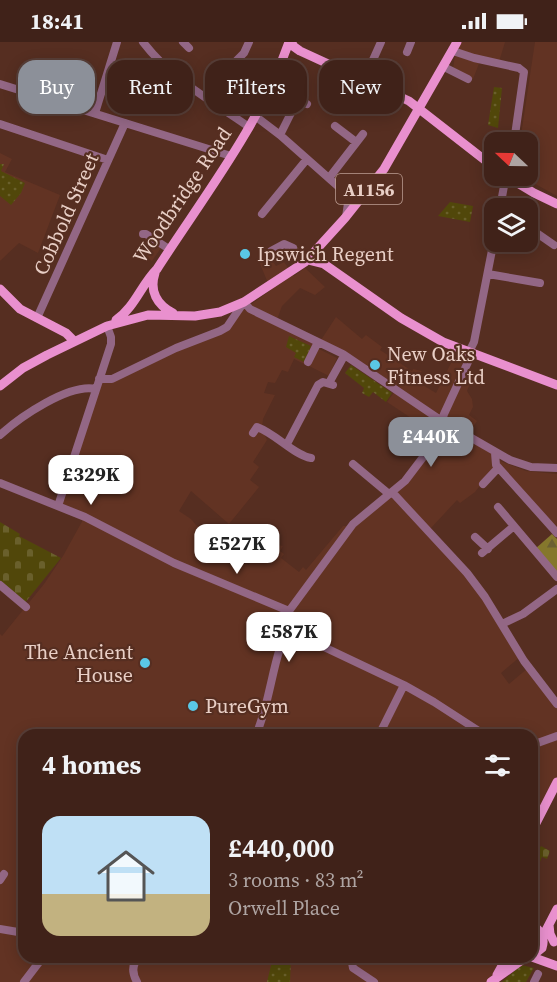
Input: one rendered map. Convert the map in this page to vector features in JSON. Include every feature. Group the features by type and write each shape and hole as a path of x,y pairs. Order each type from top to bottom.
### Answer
{"main road":[{"path":"291,42 300,51 319,60"},
{"name":"Woodbridge Road","path":"283,60 291,42"},
{"path":"418,108 455,46"},
{"path":"284,60 288,54 300,51"},
{"path":"403,98 484,159"},
{"name":"A1156","path":"0,386 23,368 107,326 148,315 209,314 244,302 304,259 345,218 372,186 392,157 418,108"},
{"name":"Woodbridge Road","path":"107,326 127,312 255,116"},
{"path":"522,186 557,204"},
{"path":"304,259 324,264 417,328 443,342 557,385"},
{"path":"157,269 152,282 154,293 161,306 175,314"},
{"path":"1,293 17,307 66,333 74,341"},
{"path":"538,812 557,782"},
{"path":"538,951 542,948 543,937 557,909"},
{"path":"550,923 550,934 556,943"},
{"path":"538,930 543,937 556,943"},
{"path":"538,958 557,966"},
{"path":"492,981 503,963"},
{"path":"492,981 518,963"}],"street":[{"path":"117,42 95,112 231,156"},
{"path":"143,42 164,67 205,96"},
{"path":"237,60 244,53 249,42"},
{"path":"373,60 381,42"},
{"path":"407,52 411,42"},
{"path":"455,46 474,58 519,68 525,75 516,132"},
{"path":"444,67 468,79"},
{"path":"0,84 18,89"},
{"path":"230,114 249,127"},
{"path":"280,135 291,114"},
{"path":"255,116 349,196"},
{"name":"Cobbold Street","path":"37,318 124,123"},
{"path":"0,124 108,160"},
{"path":"335,126 356,142"},
{"path":"329,178 363,134"},
{"path":"262,214 307,159"},
{"path":"345,218 349,196 355,191 372,186"},
{"path":"143,234 170,249"},
{"path":"538,234 554,245"},
{"path":"271,251 284,244 292,248"},
{"path":"258,729 289,615 353,524 405,481 435,440 444,414 468,362 492,252"},
{"path":"488,274 540,283"},
{"path":"99,379 112,379 176,348 220,331 227,327 244,302 250,309 344,356 495,453 518,464 557,468"},
{"path":"58,506 112,341 107,326"},
{"path":"309,362 318,342"},
{"path":"287,444 318,385 323,382 331,384 344,356"},
{"path":"0,435 19,418 46,403 83,388 96,389"},
{"path":"253,433 257,427 267,431 301,455 311,458"},
{"path":"495,453 495,463 498,468 557,533"},
{"path":"353,464 390,493 467,573 524,661 557,704"},
{"path":"483,484 498,468"},
{"path":"0,483 113,530 174,563 289,615 313,639 333,652 404,685 476,729"},
{"path":"498,507 557,578"},
{"path":"475,537 485,551 514,526"},
{"path":"0,585 26,607"},
{"path":"502,624 523,614 557,590"},
{"path":"381,729 404,685"},
{"path":"538,743 557,736"},
{"path":"0,929 18,932"},
{"path":"24,982 38,963"},
{"path":"134,963 133,969 137,982"},
{"path":"352,963 353,968 374,982"}],"shaded area":[{"path":"461,42 505,42 498,65 480,61 473,79 453,69 455,55"},
{"path":"535,42 557,42 557,196 538,185 538,132 522,132"},
{"path":"0,153 12,159 5,172 60,195 38,253 19,243 0,261"},
{"path":"147,237 161,248 152,261 138,250"},
{"path":"264,249 276,266 284,262 294,276 305,268 325,287 315,295 300,288 282,306 275,325 314,344 304,364 294,359 288,372 282,370 275,383 268,382 264,393 275,395 263,419 262,429 267,440 253,462 259,467 250,480 259,487 229,524 191,491 179,511 196,525 236,545 231,559 249,565 258,541 283,546 280,551 284,554 281,558 299,572 303,567 306,570 343,526 351,526 405,481 442,421 489,449 496,465 475,492 460,503 457,500 431,528 421,523 467,573 521,656 501,673 509,684 528,668 557,705 557,782 538,821 538,729 18,729 18,963 504,963 487,982 0,982 0,634 2,636 44,584 84,518 58,506 99,379 105,380 220,331 236,315 271,290 260,264"},
{"path":"336,317 362,339 366,335 382,347 380,350 412,371 413,369 422,371 416,381 436,393 455,355 465,359 437,426 422,450 408,437 414,427 414,420 387,402 398,387 346,352 321,340"},
{"path":"317,348 337,358 329,376 309,366"},
{"path":"465,373 473,376 467,391 472,399 473,407 469,415 477,421 469,433 445,421"},
{"path":"500,461 526,471 557,474 557,529 498,464"}],"green space":[{"path":"494,87 502,88 498,128 488,125"},
{"path":"0,164 4,164 1,171 25,183 21,193 11,205 0,196"},
{"path":"450,202 473,206 470,222 438,216"},
{"path":"289,336 311,346 304,362 294,357 296,353 286,347"},
{"path":"351,365 392,393 386,402 373,392 369,397 362,393 364,388 345,373"},
{"path":"0,522 20,534 19,536 61,558 24,604 0,581"},
{"path":"552,534 557,539 557,573 535,549"},
{"path":"541,846 550,851 547,859 542,857 538,866 538,851"},
{"path":"272,963 291,963 290,982 267,982"},
{"path":"521,965 534,968 526,982 502,982"}],"tunnel":[{"path":"293,248 299,256"}],"place":[{"name":"Ipswich Regent","path":"245,254"},
{"name":"New Oaks Fitness Ltd","path":"375,365"},
{"name":"The Ancient House","path":"145,663"},
{"name":"PureGym","path":"193,706"}]}
